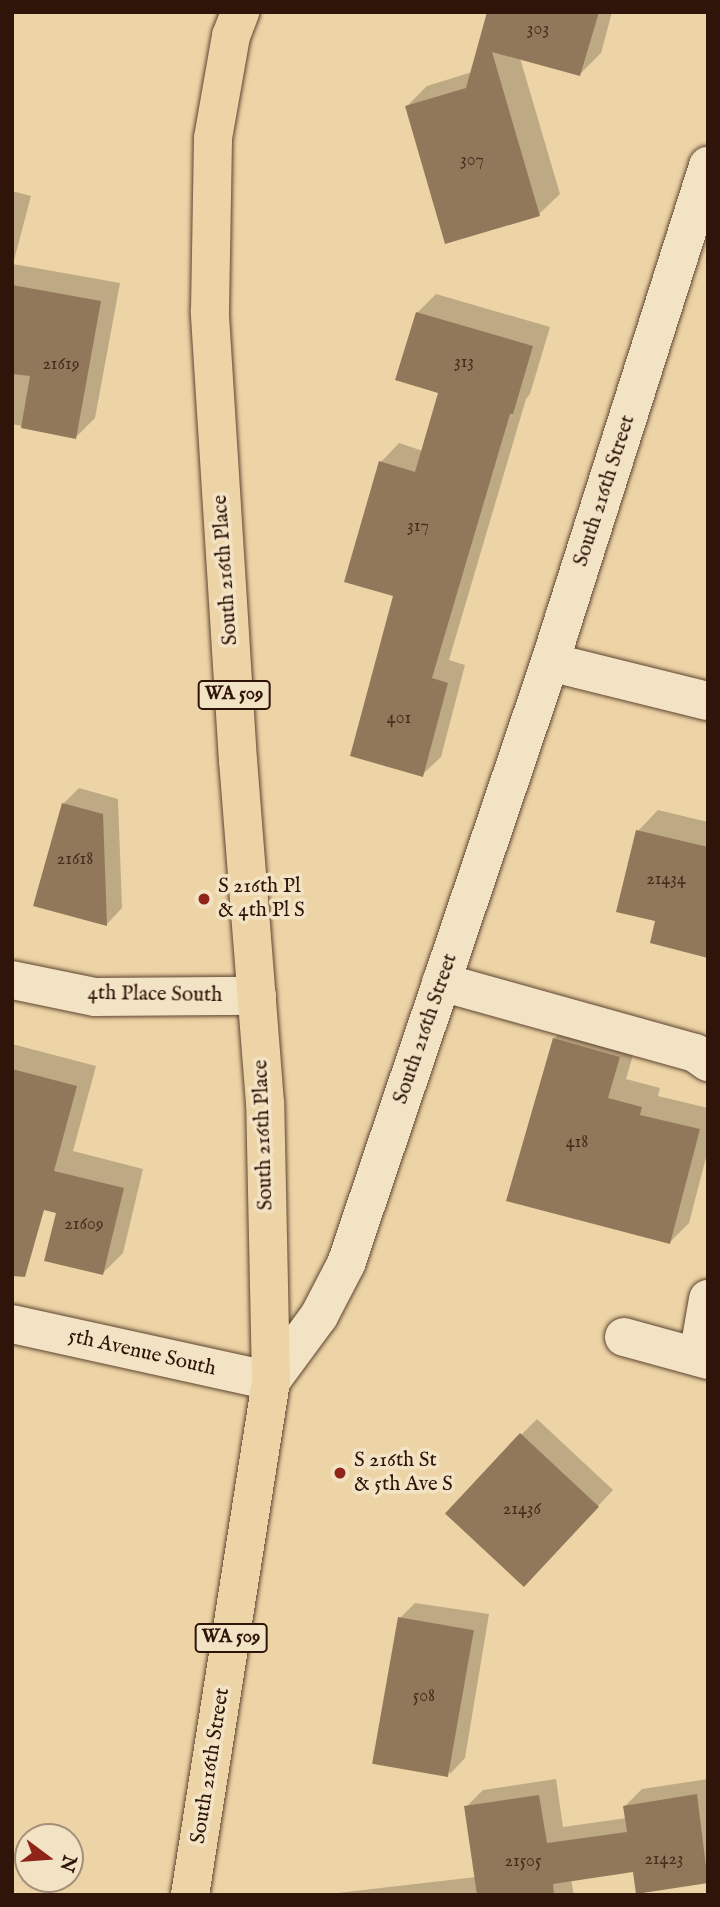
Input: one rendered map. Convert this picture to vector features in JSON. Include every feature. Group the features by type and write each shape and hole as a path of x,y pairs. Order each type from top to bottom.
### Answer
{"main road":[{"name":"South 216th Place","path":"240,12 231,36 213,138 210,311 265,1103 271,1381"},
{"name":"South 216th Street","path":"190,1895 271,1381"}],"street":[{"name":"South 216th Street","path":"271,1381 319,1316 346,1264 550,662 708,166"},
{"path":"550,662 708,701"},
{"name":"4th Place South","path":"12,980 95,997 257,996"},
{"path":"441,982 695,1053 708,1062"},
{"path":"624,1337 703,1358 708,1299"},
{"name":"5th Avenue South","path":"12,1324 271,1381"}],"building":[{"path":"487,12 599,12 580,76 492,52 540,216 445,244 405,106 466,88"},
{"path":"12,285 101,301 76,439 21,428 30,376 12,374"},
{"path":"416,312 533,346 513,414 510,414 432,678 448,683 423,777 350,756 393,596 344,582 379,461 415,472 438,393 395,380"},
{"path":"62,803 103,814 107,926 33,906"},
{"path":"636,830 708,847 708,958 650,943 655,921 616,912"},
{"path":"553,1038 620,1057 608,1098 642,1107 640,1115 700,1129 670,1244 506,1201"},
{"path":"12,1069 77,1086 54,1171 124,1188 103,1275 44,1261 56,1213 44,1210 25,1277 12,1276"},
{"path":"520,1433 599,1507 524,1587 445,1513"},
{"path":"398,1617 474,1630 448,1777 372,1764"},
{"path":"697,1794 708,1883 636,1894 633,1872 553,1884 554,1895 477,1895 464,1806 539,1795 547,1843 627,1832 623,1806"}],"place":[{"name":"S 216th Pl & 4th Pl S","path":"204,899"},
{"name":"S 216th St & 5th Ave S","path":"340,1473"}]}
